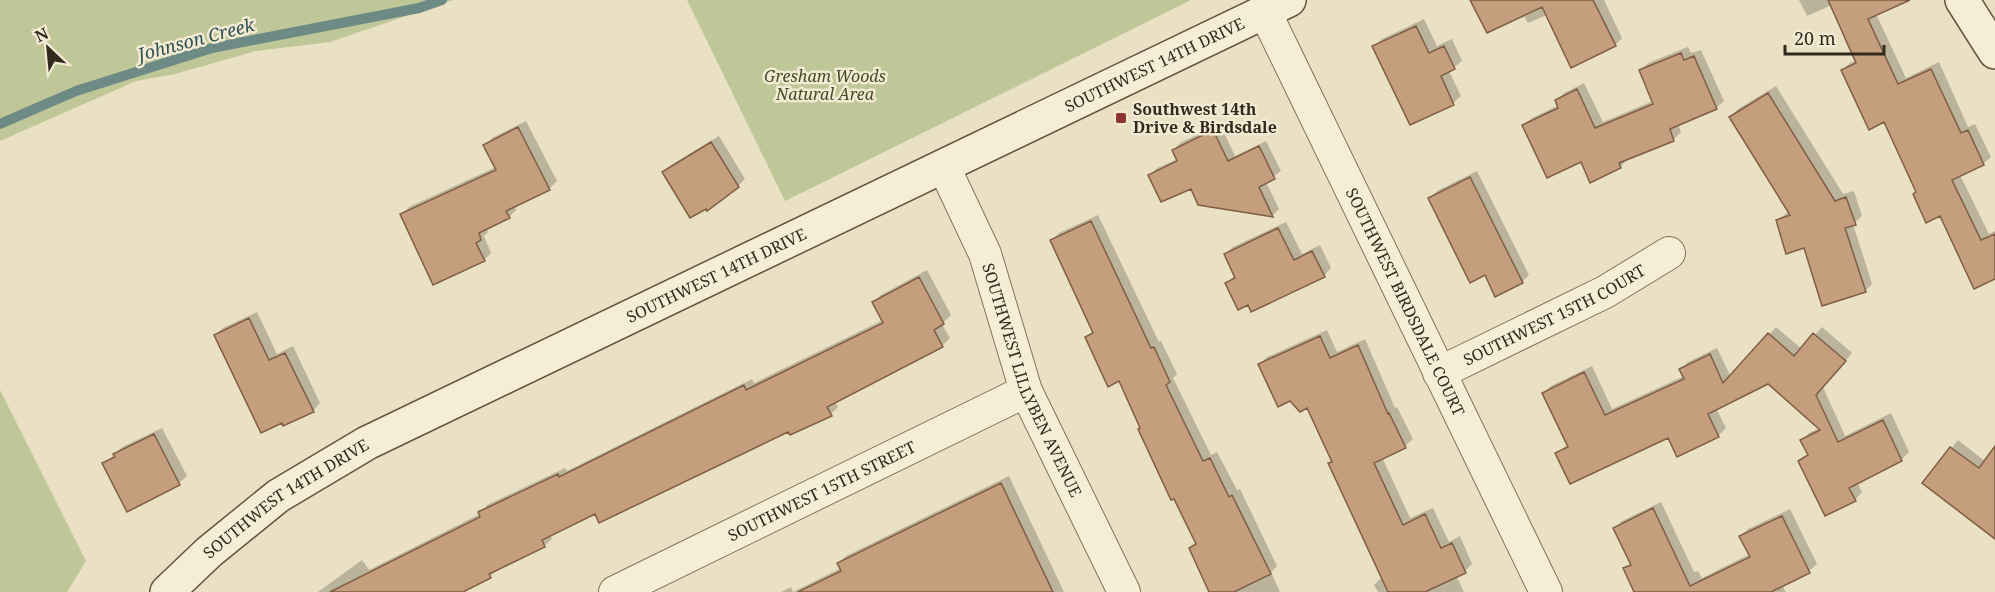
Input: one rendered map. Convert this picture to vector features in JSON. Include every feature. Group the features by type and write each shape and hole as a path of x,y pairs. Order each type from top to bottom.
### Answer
{"street":[{"path":"1962,0 1995,52"},
{"name":"SOUTHWEST 14TH DRIVE","path":"167,592 209,552 278,496 367,444 1277,6"},
{"name":"SOUTHWEST BIRDSDALE COURT","path":"1277,6 1439,373 1546,592"},
{"name":"SOUTHWEST LILLYBEN AVENUE","path":"944,167 985,254 1026,391 1124,592"},
{"name":"SOUTHWEST 15TH COURT","path":"1439,373 1605,292 1669,253"},
{"name":"SOUTHWEST 15TH STREET","path":"615,592 1026,391"}],"green space":[{"path":"0,0 453,0 330,42 256,51 175,74 136,81 0,141"},
{"name":"Gresham Woods Natural Area","path":"687,0 1191,0 785,201"},
{"path":"0,390 86,561 67,592 0,592"}],"building":[{"path":"1470,0 1593,0 1616,46 1571,68 1542,7 1487,33"},
{"path":"1828,0 1910,0 1868,19 1898,84 1931,69 1961,133 1968,130 1984,165 1952,180 1981,240 1995,234 1995,279 1974,289 1940,216 1926,223 1913,194 1916,192 1884,122 1869,130 1841,70 1856,63"},
{"path":"1416,26 1429,53 1444,46 1455,69 1441,76 1454,105 1410,125 1372,46"},
{"path":"1681,53 1684,60 1694,56 1717,109 1670,129 1674,141 1619,163 1621,168 1590,183 1581,162 1547,178 1522,125 1558,108 1555,100 1577,89 1595,128 1653,104 1639,70"},
{"path":"1768,93 1835,201 1846,197 1856,225 1845,228 1866,292 1822,306 1804,248 1786,254 1776,220 1790,215 1729,117"},
{"path":"518,127 550,190 506,211 510,218 479,233 481,240 476,243 485,261 433,285 400,214 496,170 483,145"},
{"path":"1213,130 1228,161 1259,146 1275,179 1259,187 1273,217 1198,205 1191,189 1161,202 1148,175 1177,161 1172,150"},
{"path":"711,142 739,187 707,211 706,209 690,218 662,172"},
{"path":"1470,177 1523,283 1495,297 1485,275 1470,283 1428,198"},
{"path":"1091,221 1151,348 1154,347 1170,382 1166,385 1203,461 1210,458 1229,497 1232,495 1271,574 1234,592 1209,592 1189,548 1196,544 1174,499 1171,500 1138,429 1140,428 1119,381 1108,387 1085,337 1093,333 1050,240"},
{"path":"1278,228 1294,260 1312,251 1325,277 1251,312 1248,305 1238,310 1225,283 1235,278 1224,254"},
{"path":"919,277 944,324 934,330 943,347 827,407 832,416 790,435 788,432 599,523 595,514 542,540 545,547 489,574 491,578 463,592 330,592 480,517 478,512 558,474 559,477 744,385 746,390 883,323 872,302"},
{"path":"249,318 269,360 285,353 314,412 261,433 214,335"},
{"path":"1768,333 1794,356 1813,333 1846,361 1816,395 1838,442 1883,420 1902,461 1849,488 1856,501 1825,516 1798,461 1808,455 1800,440 1820,430 1768,384 1708,414 1719,437 1677,457 1668,438 1570,484 1555,453 1568,447 1542,393 1584,372 1605,415 1684,379 1679,369 1710,354 1723,383"},
{"path":"1320,336 1330,358 1358,345 1388,414 1406,448 1374,463 1403,525 1425,514 1441,548 1452,543 1466,573 1425,592 1388,592 1328,463 1332,462 1307,408 1300,412 1290,401 1278,407 1258,364"},
{"path":"154,434 180,485 127,512 102,463 115,457 113,454"},
{"path":"1995,446 1995,539 1922,483 1950,447 1979,468"},
{"path":"1001,483 1053,592 798,592 841,571 837,563"},
{"path":"1653,508 1690,586 1750,557 1739,536 1782,516 1810,573 1771,592 1634,592 1623,568 1631,565 1613,528"}],"waterway":[{"name":"Johnson Creek","path":"0,124 76,91 212,48 419,8 442,0"}],"place":[{"name":"Southwest 14th Drive & Birdsdale","path":"1121,118"}]}
